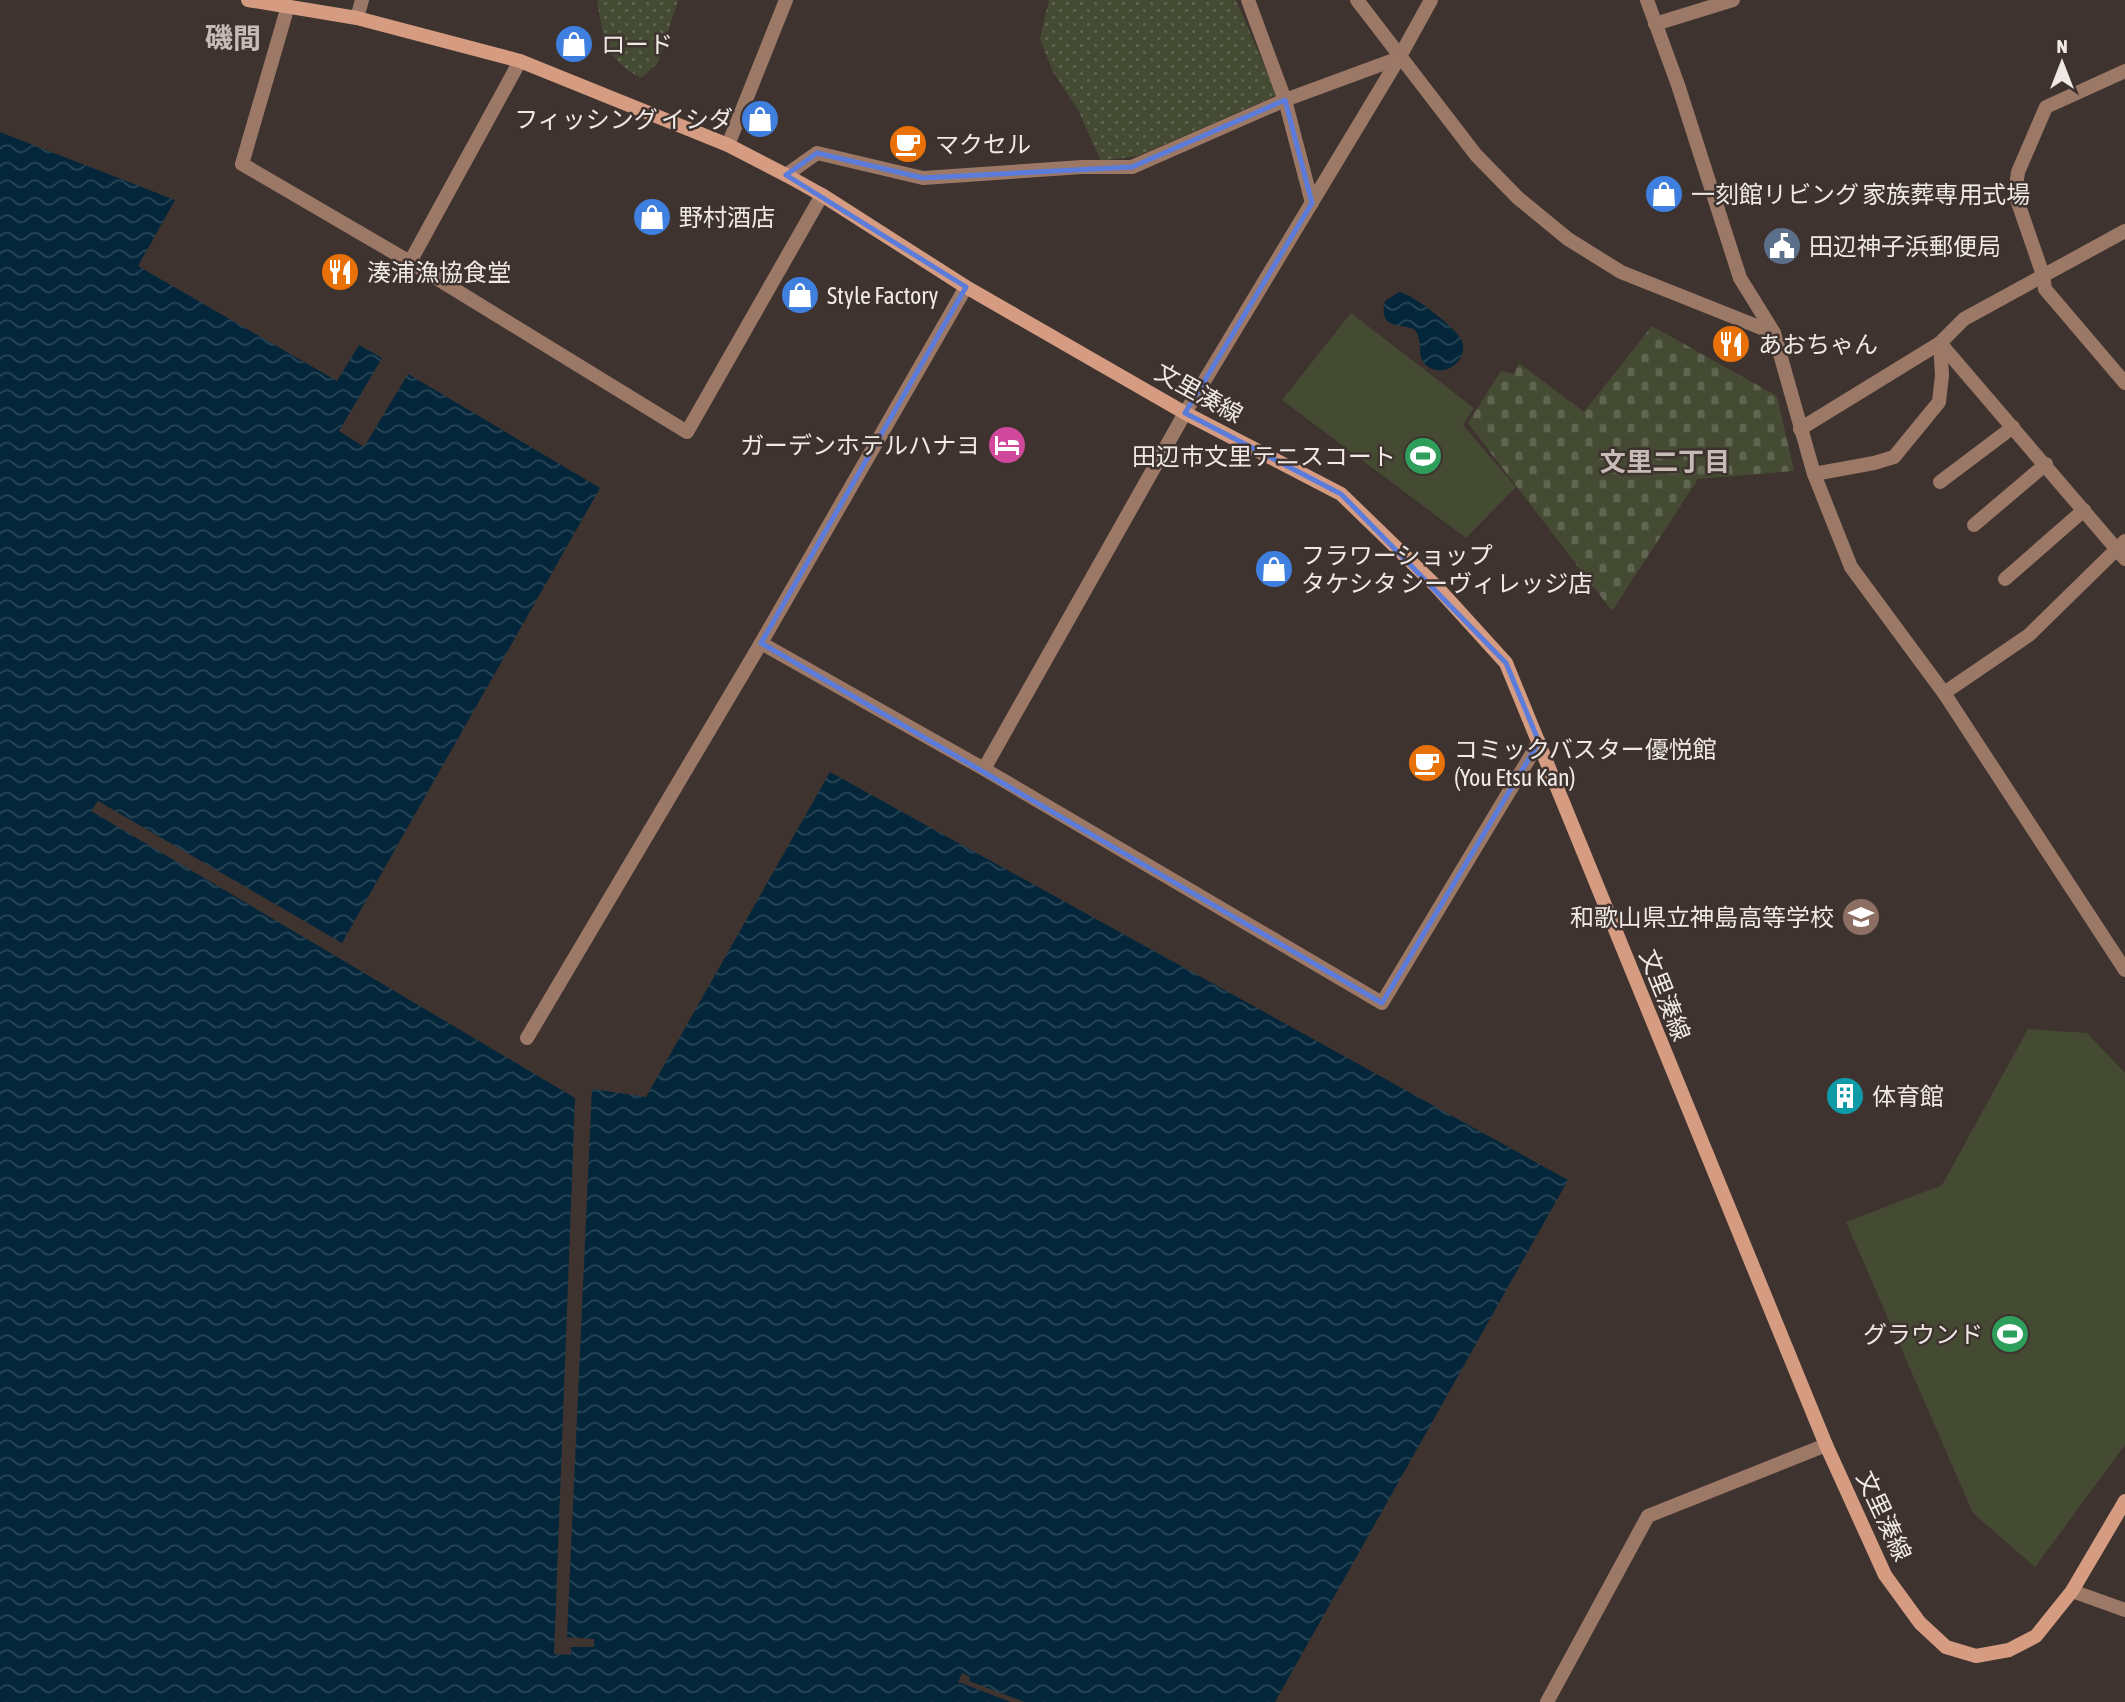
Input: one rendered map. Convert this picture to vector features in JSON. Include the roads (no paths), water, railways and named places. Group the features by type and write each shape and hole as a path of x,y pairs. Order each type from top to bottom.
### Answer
{"main road":[{"name":"文里湊線","path":"248,0 298,5 357,18 520,61 728,145 822,195 966,287 1185,413 1341,494 1436,586 1506,663 1826,1445 1885,1575 1920,1623 1946,1647 1976,1656 2009,1650 2036,1636 2071,1591 2125,1501"}],"street":[{"path":"357,18 362,0"},
{"path":"728,145 786,0"},
{"path":"1248,0 1285,100 1312,203"},
{"path":"1357,0 1476,155 1518,198 1568,239 1621,272 1774,334"},
{"path":"984,769 1185,413 1399,58 1431,0"},
{"path":"1647,0 1678,85 1740,278 1774,334 1814,474 1851,567 1944,693 2120,953 2125,970"},
{"path":"1656,24 1733,0"},
{"path":"298,5 243,164 410,262 687,432 822,195"},
{"path":"786,175 817,153 923,178 1082,167 1132,167 1285,100 1399,58"},
{"path":"410,262 520,61"},
{"path":"2125,71 2046,107 2018,172 2015,194 2043,275 2045,289 2125,383"},
{"path":"1800,429 1940,343 1964,319 2125,231"},
{"path":"527,1038 761,643 966,287"},
{"path":"1940,343 2084,510 2122,549 2029,635 1944,693"},
{"path":"1814,474 1894,457 1939,402 1942,375 1940,343"},
{"path":"1940,482 2013,427"},
{"path":"1974,525 2046,464"},
{"path":"2005,579 2084,510"},
{"path":"761,643 984,769 1382,1003 1539,742"},
{"path":"1547,1702 1648,1516 1826,1445"},
{"path":"2071,1591 2125,1610"}],"water":[{"path":"0,132 175,200 138,266 337,381 359,345 382,358 339,431 364,447 408,374 600,488 342,943 98,801 91,811 575,1098 554,1654 571,1655 571,1647 594,1647 594,1639 567,1637 592,1089 646,1097 830,772 1568,1180 1275,1702 1025,1702 969,1681 970,1677 962,1673 958,1682 1011,1702 0,1702"},
{"path":"1399,292 1423,305 1459,335 1463,349 1458,362 1452,367 1446,370 1431,369 1422,360 1419,338 1414,329 1387,321 1384,316 1385,301"}],"place":[{"name":"ロード","path":"574,44"},
{"name":"フィッシング イシダ","path":"760,119"},
{"name":"マクセル","path":"908,144"},
{"name":"一刻館リビング 家族葬専用式場","path":"1664,194"},
{"name":"野村酒店","path":"652,217"},
{"name":"田辺神子浜郵便局","path":"1782,246"},
{"name":"湊浦漁協食堂","path":"340,272"},
{"name":"Style Factory","path":"800,295"},
{"name":"あおちゃん","path":"1731,344"},
{"name":"ガーデンホテルハナヨ","path":"1007,445"},
{"name":"田辺市文里テニスコート","path":"1423,456"},
{"name":"フラワーショップ タケシタ シーヴィレッジ店","path":"1274,569"},
{"name":"コミックバスター優悦館 (You Etsu Kan)","path":"1427,763"},
{"name":"和歌山県立神島高等学校","path":"1861,917"},
{"name":"体育館","path":"1845,1096"},
{"name":"グラウンド","path":"2010,1334"}],"district":[{"name":"磯間","path":"233,38"},
{"name":"文里二丁目","path":"1665,462"}]}
